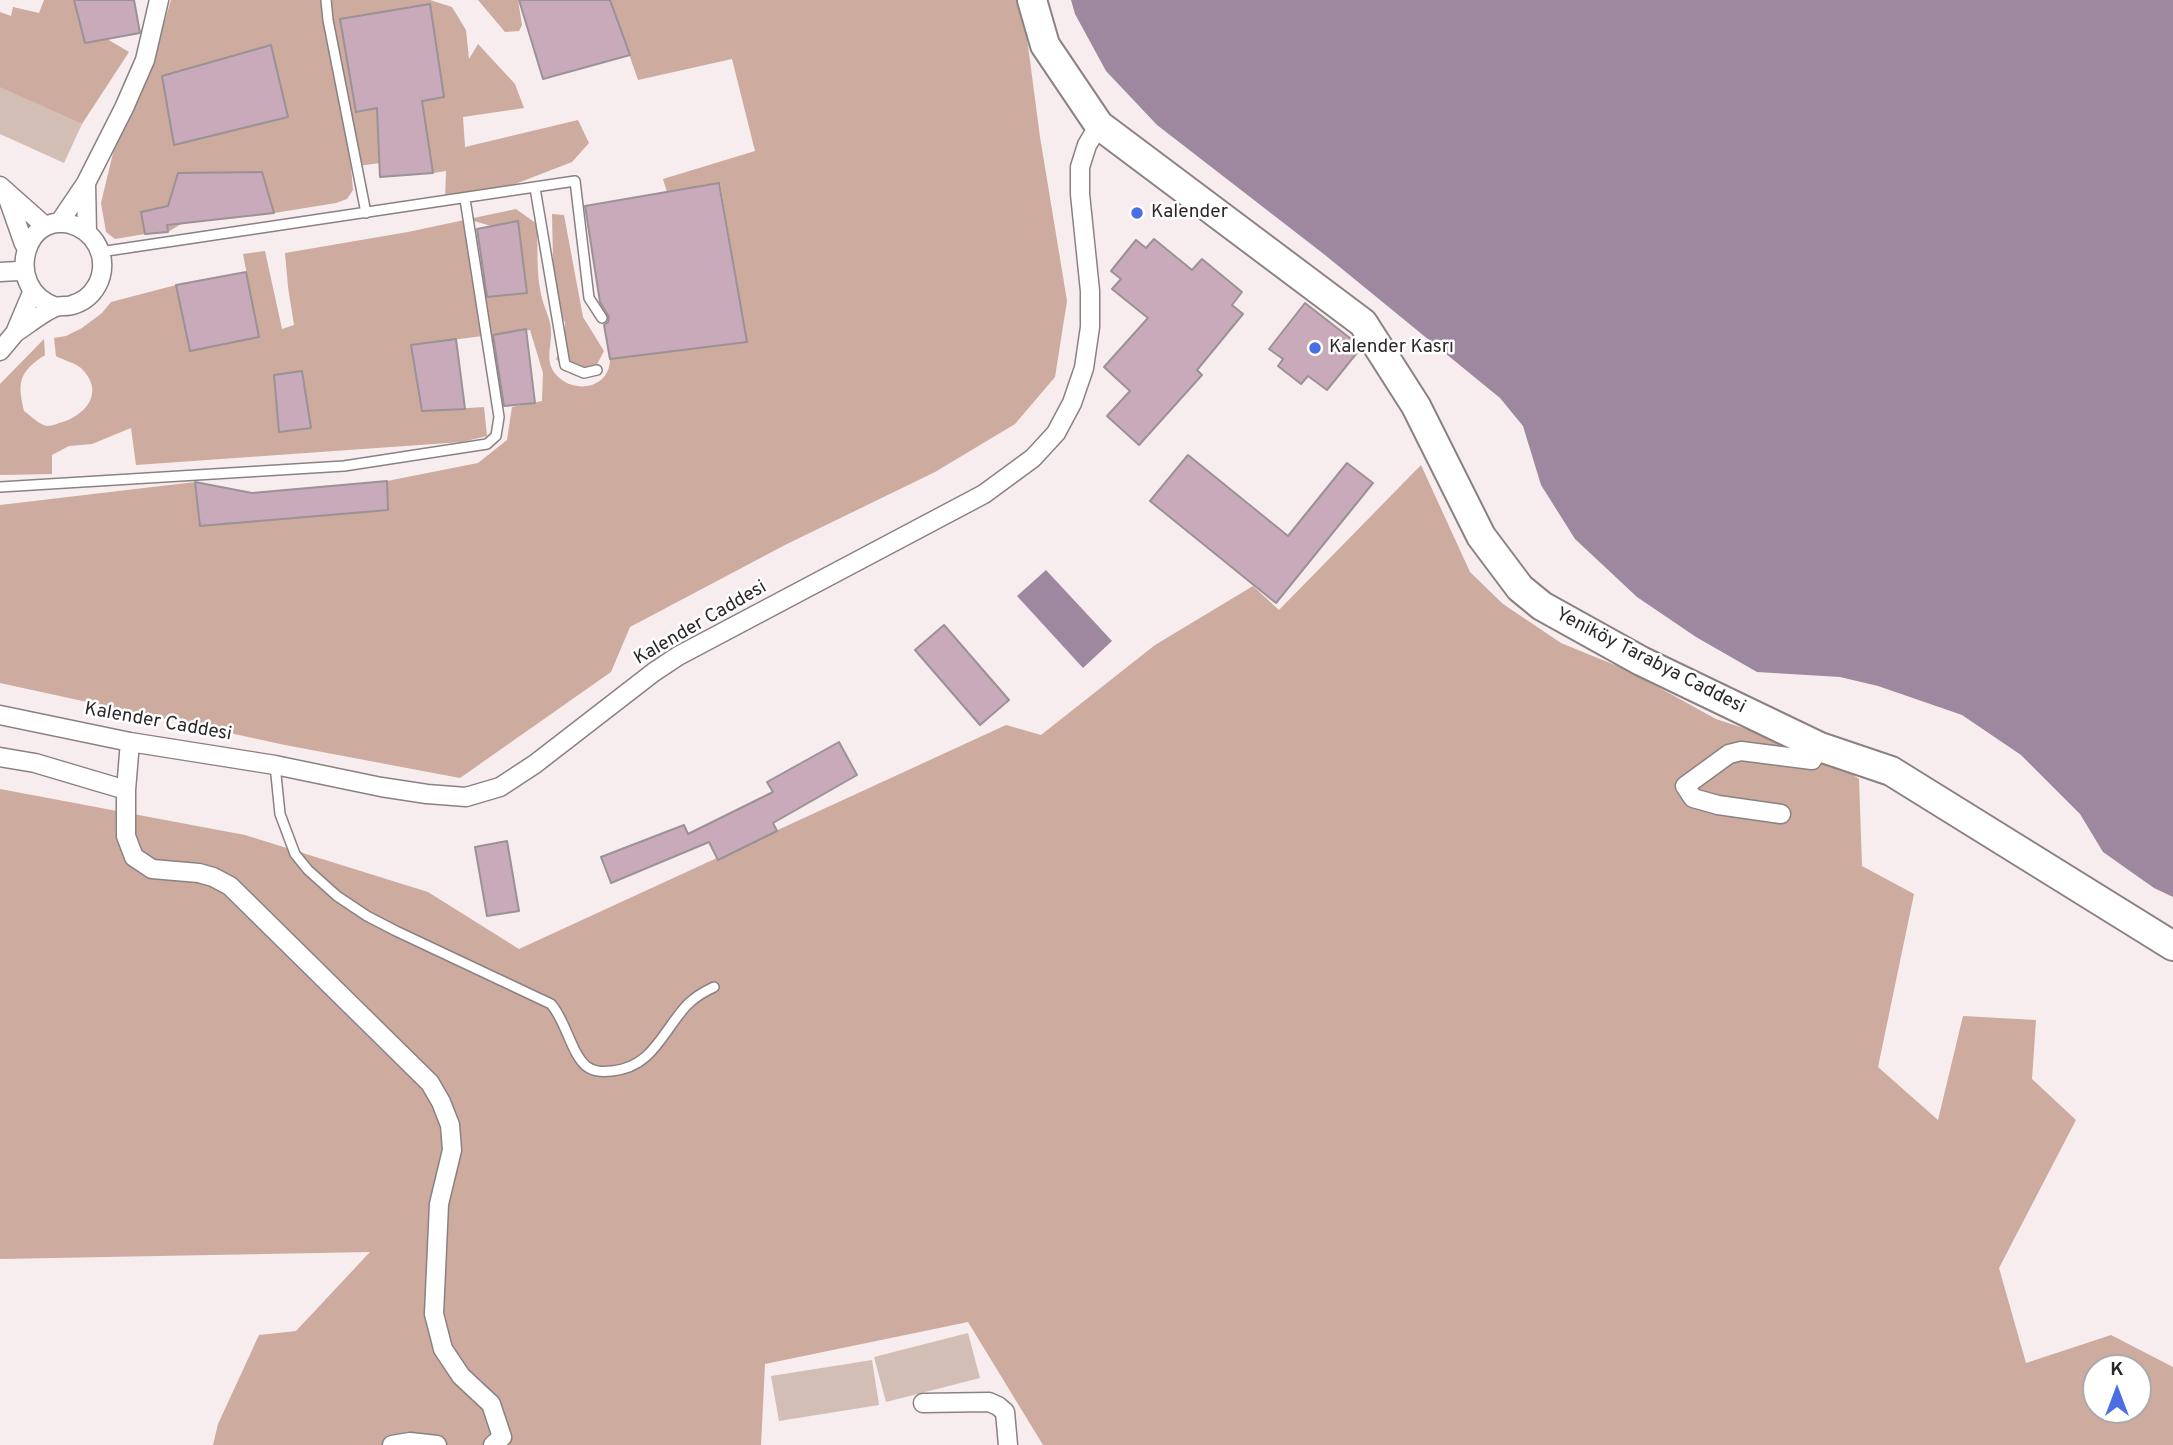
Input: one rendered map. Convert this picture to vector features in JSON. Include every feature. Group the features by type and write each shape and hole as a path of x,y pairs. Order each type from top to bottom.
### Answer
{"main road":[{"name":"Yeniköy Tarabya Caddesi","path":"1032,0 1045,44 1098,125 1363,323 1416,406 1481,536 1520,588 1542,606 1641,661 1821,747 1891,771 2173,946"}],"street":[{"path":"52,225 86,183 124,108 145,60 159,0"},
{"name":"Kalender Caddesi","path":"0,715 130,742 275,765 427,794 466,797 500,787 535,764 654,671 972,500 1033,458 1056,433 1072,402 1084,368 1090,327 1090,291 1080,194 1080,167 1087,145 1098,125"},
{"path":"86,183 87,233"},
{"path":"3,190 52,225"},
{"path":"3,190 24,244"},
{"path":"69,224 87,233 95,241 103,266 93,291 83,301 56,307 42,303 31,295 22,284 18,271 24,244 33,233 52,225 69,224"},
{"path":"0,272 18,271"},
{"path":"0,351 15,333 31,295"},
{"path":"15,333 56,307"},
{"path":"130,742 126,836 134,857 152,869 199,873 230,886 429,1083 441,1102 450,1125 452,1150 439,1205 434,1314 443,1349 461,1376 491,1404 502,1437 493,1445"},
{"path":"1782,814 1718,805 1693,797 1685,786 1729,754 1741,751 1812,760 1821,747"},
{"path":"0,757 35,763 126,790"},
{"path":"923,1403 989,1402 998,1406 1005,1412 1009,1445"},
{"path":"392,1445 410,1441 437,1445"}],"lane":[{"path":"326,0 366,213"},
{"path":"100,252 575,181 589,298 602,318"},
{"path":"535,188 565,365 584,373 597,370"},
{"path":"0,487 344,466 487,444 496,436 499,417 465,199"},
{"path":"275,765 280,814 286,834 295,854 308,870 337,896 367,916 551,1004 560,1014 578,1055 586,1066 599,1072 620,1070 637,1064 653,1051 692,1000 714,987"}],"shaded area":[{"path":"44,0 74,0 85,43 107,39 129,52 82,124 0,87 0,12 11,16 13,7 39,13"},
{"path":"171,0 430,0 452,7 466,30 469,59 478,44 515,84 524,108 463,117 465,147 578,120 589,143 572,162 497,191 445,201 446,171 433,173 426,126 380,163 351,167 353,190 347,199 336,203 274,213 262,172 178,173 171,195 181,224 168,232 164,207 141,212 145,234 115,239 106,232 101,203 113,153 148,76","holes":["430,4 444,96 356,112 340,19","270,45 288,117 174,145 162,76"]},
{"path":"478,0 518,0 522,25 519,31 505,32"},
{"path":"610,0 1022,0 1040,137 1067,301 1055,377 1015,424 935,472 785,545 630,627 611,672 460,778 285,745 0,683 0,505 195,482 201,526 388,510 387,481 478,463 507,440 512,407 542,401 543,373 530,330 412,345 422,411 484,407 487,436 462,442 136,465 131,428 92,444 69,446 52,455 52,474 0,475 0,384 44,339 45,355 30,367 22,379 24,411 47,426 63,422 80,413 90,400 92,384 81,368 56,356 54,338 66,336 82,328 102,313 111,302 176,285 190,351 259,337 243,254 265,251 282,329 294,325 285,253 467,219 473,230 487,297 527,293 518,222 491,226 468,219 516,209 537,224 539,286 551,326 550,364 567,383 577,386 595,384 608,370 610,359 747,342 720,183 667,192 663,179 755,151 732,59 638,80","holes":["302,371 311,428 279,432 274,375"]},
{"path":"1071,0 2173,0 2173,897 2154,888 2103,852 2080,814 2021,755 1962,715 1878,686 1840,677 1757,672 1696,637 1637,597 1575,539 1541,485 1523,426 1500,398 1325,255 1157,125 1106,71 1075,14"},
{"path":"0,86 82,124 64,163 0,134"},
{"path":"552,214 564,215 583,317 604,351 593,372 572,374 556,359 565,341 565,322 554,306"},
{"path":"1421,465 1470,572 1503,604 1561,643 1627,670 1716,719 1827,756 1859,779 1862,866 1914,894 1878,1067 1938,1120 1963,1016 2036,1020 2032,1079 2076,1120 1999,1268 2026,1363 2111,1335 2148,1354 2082,1354 2082,1424 2152,1424 2152,1356 2173,1367 2173,1445 1043,1445 968,1322 765,1364 761,1445 213,1445 218,1424 259,1335 296,1331 370,1252 0,1259 0,789 245,835 428,892 519,949 1006,725 1041,735 1155,645 1253,586 1279,610"},
{"path":"1046,570 1112,641 1083,668 1017,596"},
{"path":"968,1333 980,1378 886,1402 874,1357"},
{"path":"872,1360 879,1405 779,1421 771,1376"}],"building":[{"path":"74,0 134,0 140,33 85,43"},
{"path":"519,0 610,0 630,55 543,79"},
{"path":"430,4 444,97 422,101 433,173 380,177 377,108 356,112 340,19"},
{"path":"271,45 288,117 174,145 162,76"},
{"path":"262,172 274,213 167,225 168,232 145,234 141,212 168,206 178,173"},
{"path":"719,183 747,342 610,359 604,325 609,317 600,302 585,206"},
{"path":"518,221 527,293 487,297 477,229"},
{"path":"1154,239 1192,270 1202,259 1242,292 1232,305 1243,314 1197,370 1202,375 1139,445 1107,416 1130,391 1104,367 1148,318 1112,289 1121,279 1111,271 1136,240 1146,248"},
{"path":"246,272 259,337 190,351 176,285"},
{"name":"Kalender Kasrı","path":"1305,303 1355,342 1360,349 1327,390 1308,376 1301,384 1278,366 1283,359 1269,349"},
{"path":"526,329 535,403 504,406 493,335"},
{"path":"456,339 465,409 422,411 411,345"},
{"path":"302,371 311,428 279,432 274,375"},
{"path":"1188,455 1288,536 1347,463 1373,483 1276,603 1150,501"},
{"path":"387,481 388,510 200,526 195,482 252,493"},
{"path":"944,625 1009,700 980,725 915,650"},
{"path":"839,742 857,775 773,823 777,831 718,860 709,842 611,883 601,857 684,825 688,834 773,792 767,782"},
{"path":"507,841 519,911 487,916 475,847"}],"place":[{"name":"Kalender","path":"1137,213"},
{"name":"Kalender Kasrı","path":"1315,348"}]}
